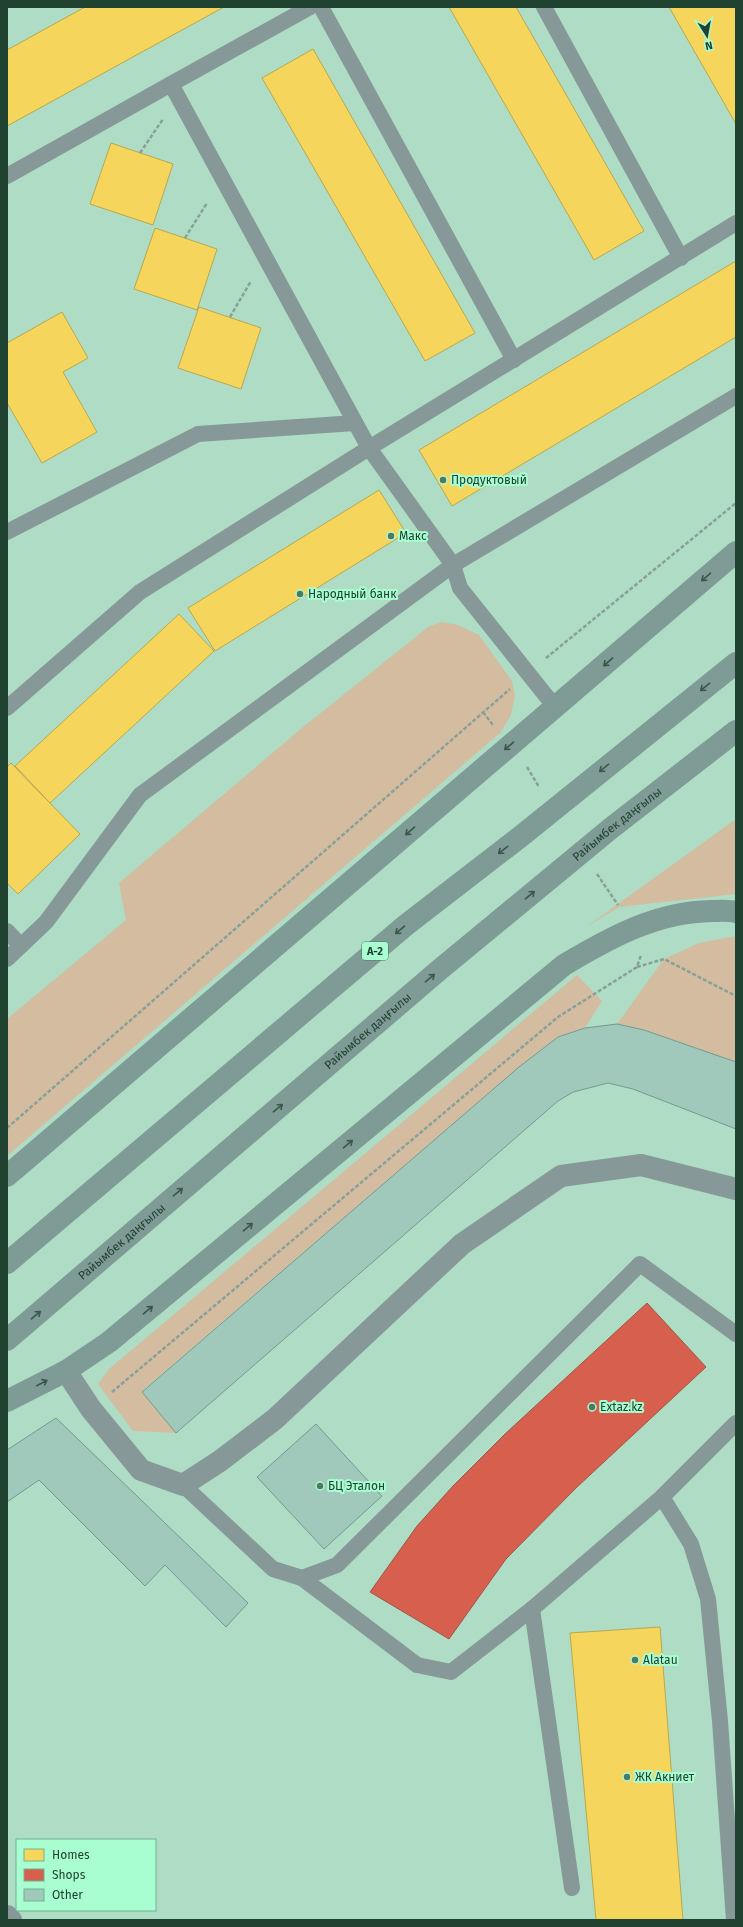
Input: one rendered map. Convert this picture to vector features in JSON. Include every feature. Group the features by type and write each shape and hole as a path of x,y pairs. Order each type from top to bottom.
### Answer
{"main road":[{"path":"7,1176 736,552"},
{"name":"A-2","path":"14,1256 406,925 520,837 736,663"},
{"name":"Райымбек даңғылы","path":"7,1340 143,1222 444,966 610,829 736,731"},
{"path":"7,1401 66,1371 109,1342 564,965 605,941 653,921 684,912 736,912"}],"street":[{"path":"66,1371 91,1409 141,1470 183,1485 220,1461 275,1419 462,1244 561,1176 641,1165 736,1189"},
{"path":"7,1916 11,1920"}],"lane":[{"path":"7,176 175,90 310,7"},
{"path":"321,7 514,360"},
{"path":"544,7 681,258"},
{"path":"175,90 369,448 453,565 460,588 555,707"},
{"path":"7,708 140,592 369,448 681,258 736,222"},
{"path":"7,959 46,922 140,795 453,565 736,396"},
{"path":"7,532 198,434 355,423"},
{"path":"7,931 21,946"},
{"path":"302,1578 337,1565 640,1264 736,1334"},
{"path":"183,1485 273,1569 302,1578 418,1665 451,1672 532,1609 662,1498 736,1423"},
{"path":"662,1498 691,1544 708,1600 720,1721 734,1920"},
{"path":"532,1609 572,1888"}],"path":[{"path":"140,153 175,90"},
{"path":"185,238 223,178"},
{"path":"230,317 265,256"},
{"path":"7,1128 528,673 736,503"},
{"path":"483,712 495,728"},
{"path":"637,967 642,952"},
{"path":"91,1409 558,1017 637,967 664,959 736,996"}],"shaded area":[{"path":"442,622 458,625 479,635 512,681 515,695 511,715 500,733 7,1156 7,1019 126,920 119,883 302,728 428,627"},
{"path":"736,819 736,894 619,907 586,927"},
{"path":"736,936 736,1062 617,1024 664,959 699,943"},
{"path":"577,975 602,1001 585,1028 558,1037 519,1067 142,1391 176,1433 133,1431 98,1384 109,1369"}],"building: Homes":[{"path":"85,7 224,7 7,126 7,50"},
{"path":"449,7 516,7 644,231 594,260"},
{"path":"669,7 736,7 736,124"},
{"path":"313,49 475,333 425,361 262,78"},
{"path":"111,143 173,164 153,225 90,204"},
{"path":"155,228 217,249 197,310 134,289"},
{"path":"736,261 736,337 452,506 419,450"},
{"path":"199,307 261,328 241,389 178,368"},
{"path":"62,312 88,358 63,372 97,432 42,463 7,403 7,343"},
{"path":"379,490 406,533 215,651 188,608"},
{"path":"179,614 214,651 50,803 15,766"},
{"path":"11,763 80,834 18,894 7,883 7,767"},
{"name":"ЖК Акниет","path":"660,1627 683,1920 596,1920 570,1633"}],"building: Shops":[{"path":"647,1303 706,1367 576,1488 506,1559 449,1639 370,1592 417,1526 453,1486 505,1434"}],"building: Other":[{"path":"617,1024 644,1030 736,1062 736,1129 633,1089 608,1083 573,1092 558,1101 176,1433 142,1392 519,1067 558,1037 585,1028"},
{"path":"56,1418 248,1603 226,1627 165,1565 145,1586 39,1480 7,1502 7,1450"},
{"name":"БЦ Эталон","path":"316,1424 382,1496 324,1549 257,1477"}],"place":[{"name":"Продуктовый","path":"443,480"},
{"name":"Макс","path":"391,536"},
{"name":"Народный банк","path":"300,594"},
{"name":"Extaz.kz","path":"592,1407"},
{"name":"БЦ Эталон","path":"320,1486"},
{"name":"Alatau","path":"635,1660"},
{"name":"ЖК Акниет","path":"627,1777"}]}
